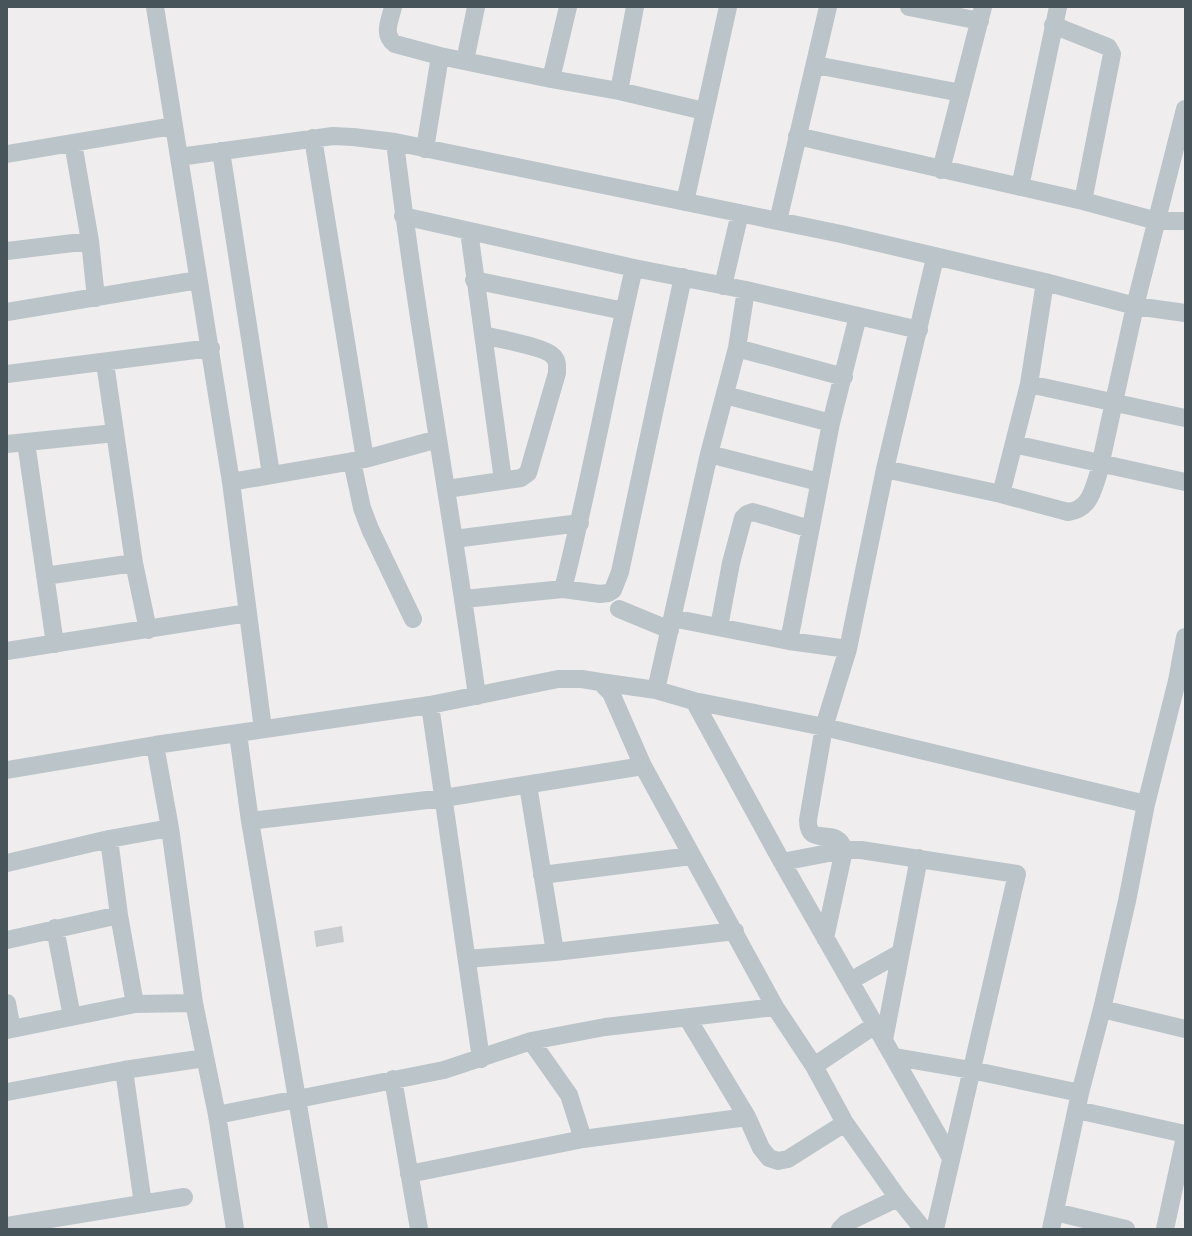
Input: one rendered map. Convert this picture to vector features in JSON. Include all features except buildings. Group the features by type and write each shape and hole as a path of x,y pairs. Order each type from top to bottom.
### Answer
{"street":[{"path":"155,7 198,280 211,348 231,482 263,729"},
{"path":"393,7 387,34 389,40 395,44 440,56 551,79 619,91 704,111"},
{"path":"465,60 476,7"},
{"path":"551,79 568,7"},
{"path":"619,91 635,7"},
{"path":"685,202 728,7"},
{"path":"778,221 797,136 816,65 828,7"},
{"path":"909,7 982,14 941,170"},
{"path":"1020,187 1058,7"},
{"path":"1053,25 1108,47 1112,54 1083,202"},
{"path":"425,149 440,56"},
{"path":"816,65 961,93"},
{"path":"885,469 1001,494 1068,512 1079,510 1085,505 1093,491 1100,464 1135,306 1157,221 1182,137 1185,109"},
{"path":"7,154 173,126"},
{"path":"797,136 1020,187 1157,221 1185,221"},
{"path":"179,157 313,138 353,137 394,142 778,221 1045,282 1135,306 1185,313"},
{"path":"313,138 358,460 362,508 370,529 413,619"},
{"path":"394,142 403,216 464,599 477,696"},
{"path":"73,143 90,241 96,298"},
{"path":"221,151 271,474"},
{"path":"723,286 740,213"},
{"path":"403,216 634,268 746,290 919,330"},
{"path":"469,231 474,280 484,335 503,480"},
{"path":"7,251 90,241"},
{"path":"825,938 844,850 842,843 838,839 830,836 816,836 810,833 808,828 808,820 824,727 848,649 885,469 935,258"},
{"path":"563,589 580,523 634,268"},
{"path":"464,599 563,589 600,594 608,593 613,590 620,572 683,277"},
{"path":"7,312 198,280"},
{"path":"474,280 624,311"},
{"path":"1001,494 1029,384 1045,282"},
{"path":"656,690 709,454 737,348 746,290"},
{"path":"789,641 831,423 844,377 858,316"},
{"path":"447,489 521,478 528,473 557,373 557,361 552,354 541,349 484,335"},
{"path":"7,374 105,363 211,348"},
{"path":"737,348 844,377"},
{"path":"105,363 134,563 148,630"},
{"path":"1029,384 1185,418"},
{"path":"725,395 831,423"},
{"path":"7,444 115,433"},
{"path":"231,482 358,460 438,439"},
{"path":"26,442 55,644"},
{"path":"1014,444 1185,482"},
{"path":"709,454 819,482"},
{"path":"719,627 731,564 743,518 747,514 753,512 810,529"},
{"path":"454,539 580,523"},
{"path":"45,576 134,563"},
{"path":"619,610 671,624 719,627 789,641 848,649"},
{"path":"7,651 148,630 248,613"},
{"path":"1126,1229 1053,1220 1080,1092 1102,1009 1146,804 1182,665 1185,637"},
{"path":"7,770 155,745 430,705 558,679 582,679 656,690 694,701 824,727 1146,804"},
{"path":"600,682 611,693 643,766 691,856 735,931 775,1007 814,1066 845,1123 898,1198 923,1229"},
{"path":"694,701 782,862 879,1032 895,1057 951,1158"},
{"path":"430,705 481,1059"},
{"path":"238,734 250,821 319,1229"},
{"path":"155,745 170,828 194,1004 217,1114 235,1229"},
{"path":"250,821 444,798 643,766"},
{"path":"528,785 555,952"},
{"path":"7,863 109,839 170,828"},
{"path":"109,839 119,915 135,1004"},
{"path":"782,862 844,850 861,850 1017,874 935,1229"},
{"path":"542,875 691,856"},
{"path":"814,1066 879,1032 900,953 919,858"},
{"path":"7,940 55,928 119,915"},
{"path":"55,928 72,1016"},
{"path":"467,959 555,952 735,931"},
{"path":"850,981 900,953"},
{"path":"7,1003 10,1029 135,1004 194,1004"},
{"path":"217,1114 297,1100 393,1079 444,1070 481,1059 531,1041 605,1027 688,1019 775,1007"},
{"path":"1102,1009 1185,1029"},
{"path":"688,1019 747,1117 761,1148 769,1158 778,1161 788,1159 845,1123"},
{"path":"531,1041 569,1095 583,1139"},
{"path":"895,1057 971,1070 1080,1092"},
{"path":"7,1092 124,1070 205,1058"},
{"path":"124,1070 143,1204"},
{"path":"393,1079 419,1229"},
{"path":"1077,1110 1184,1143 1165,1229"},
{"path":"409,1174 583,1139 747,1117"},
{"path":"7,1226 184,1197"},
{"path":"840,1229 846,1223 898,1198"}]}
